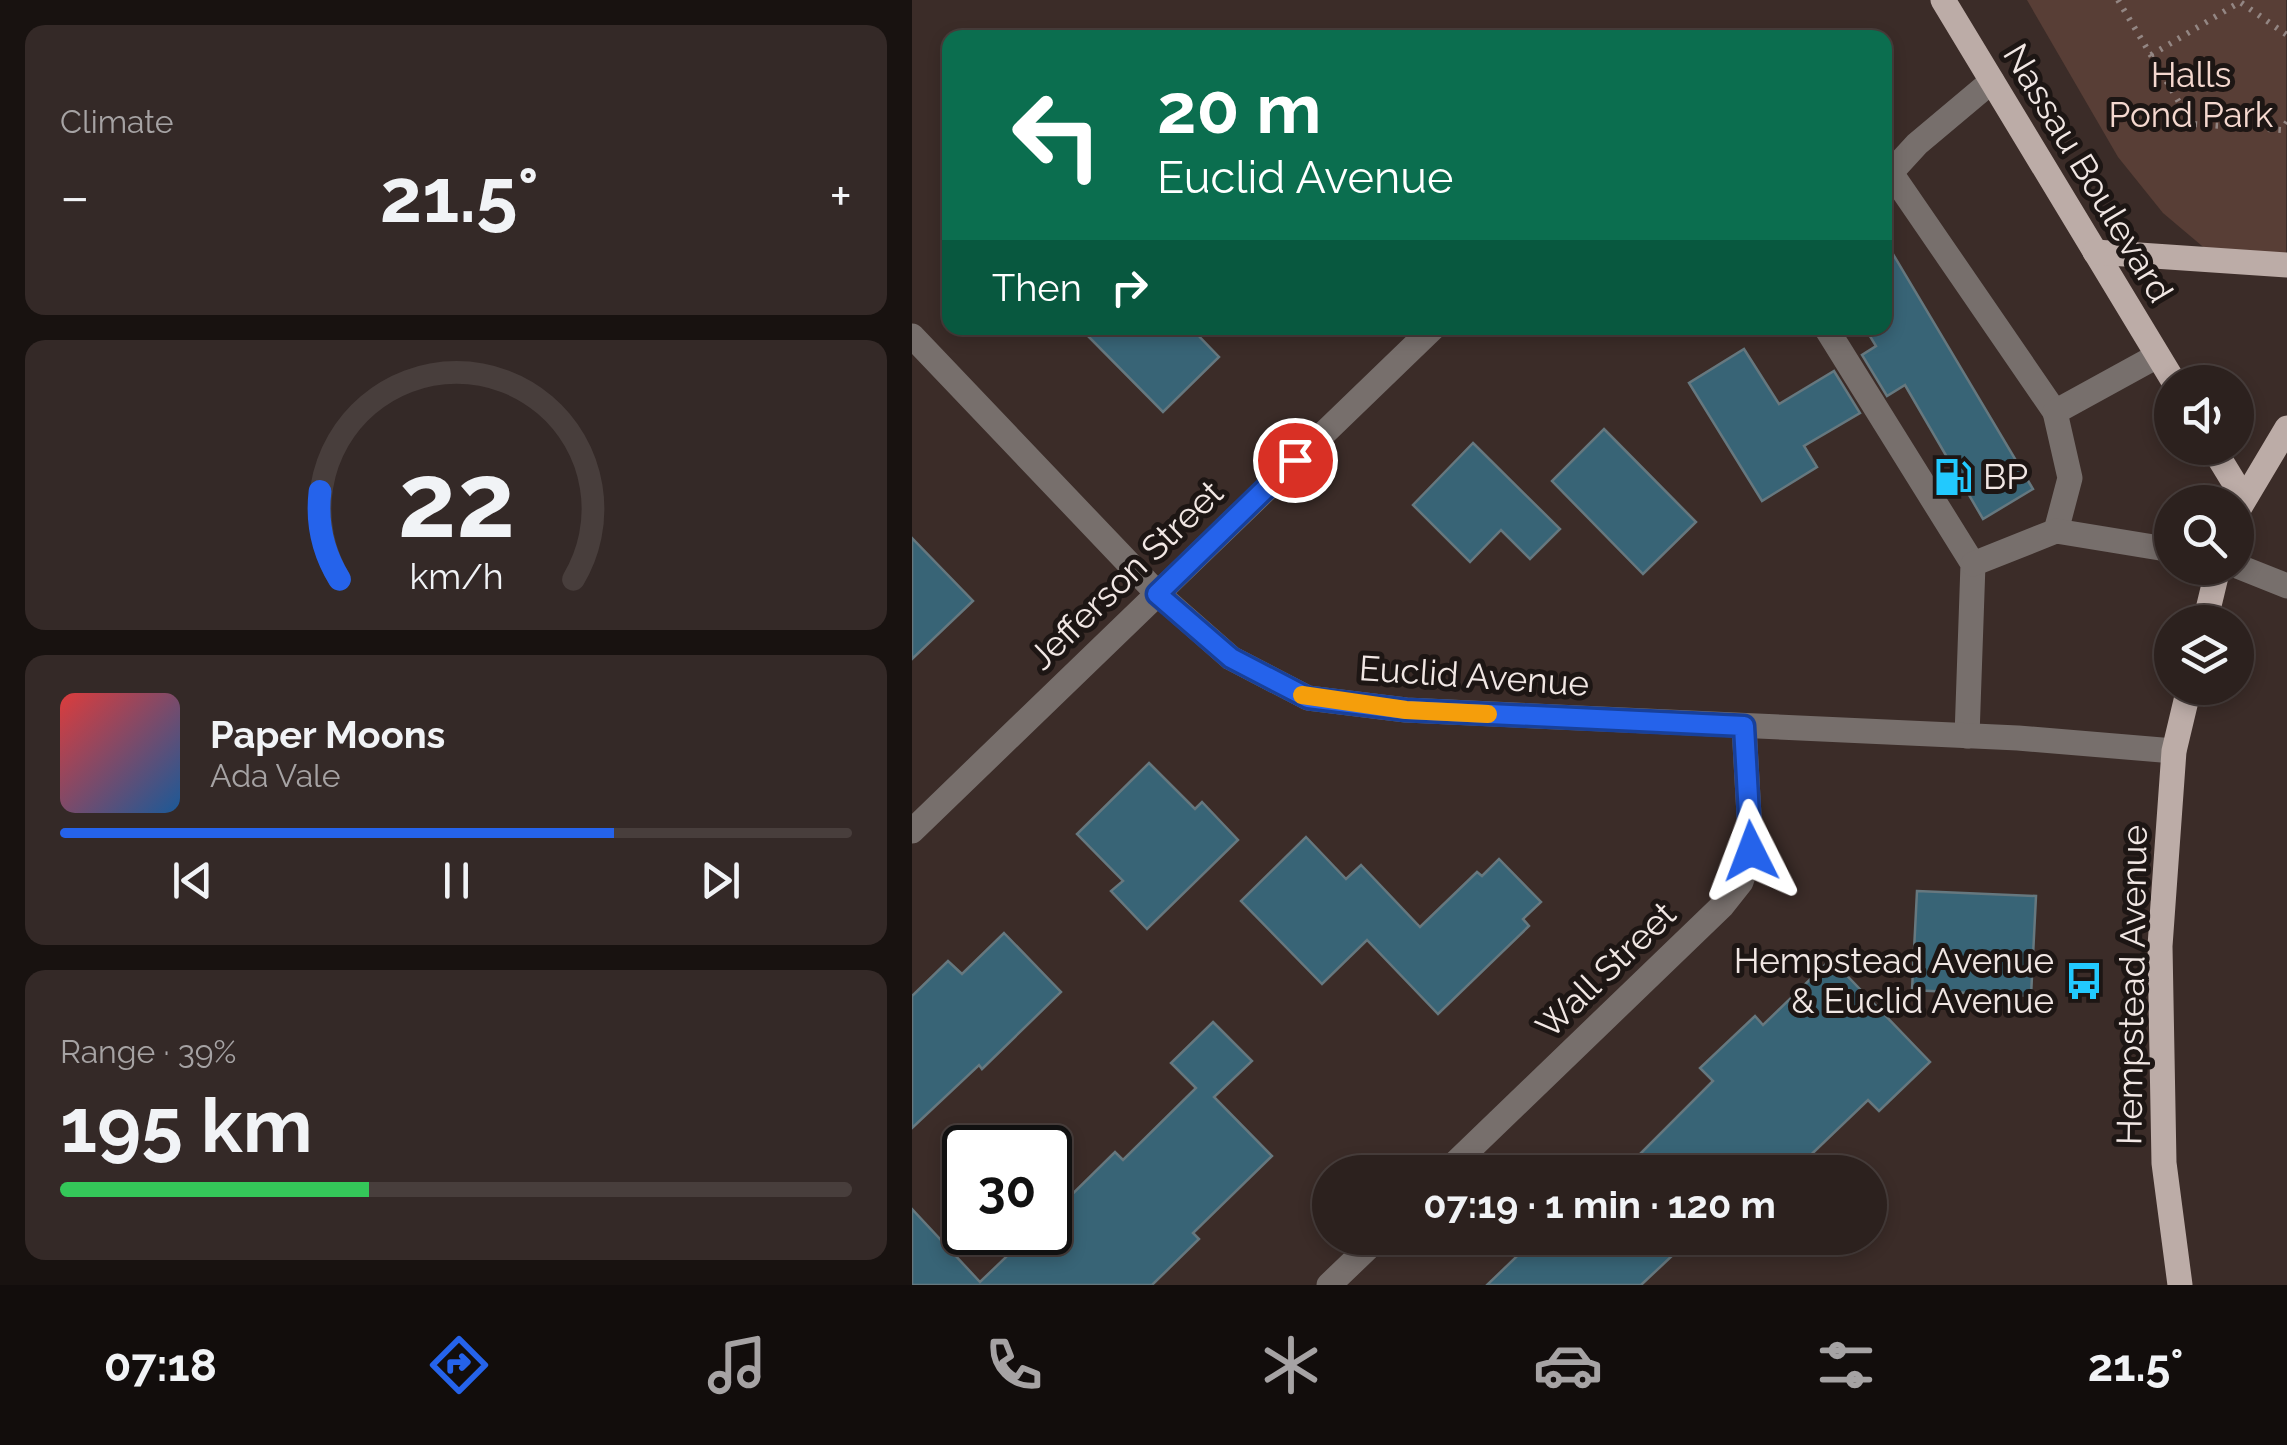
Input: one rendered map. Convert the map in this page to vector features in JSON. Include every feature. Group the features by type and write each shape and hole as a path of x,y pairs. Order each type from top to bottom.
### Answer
{"main road":[{"name":"Nassau Boulevard","path":"1943,0 2163,365"},
{"path":"2095,252 2286,266"},
{"path":"2252,485 2286,428"},
{"name":"Hempstead Avenue","path":"2180,1285 2164,1164 2160,946 2174,751 2185,705"}],"street":[{"path":"1892,172 1917,144 1992,81"},
{"path":"1892,183 2055,412 2070,478 2056,531"},
{"name":"Jefferson Street","path":"912,830 1425,335"},
{"path":"1830,335 1973,564 1967,736"},
{"name":"Euclid Avenue","path":"912,336 1157,594 1231,658 1308,698 1406,710 1967,736 2174,751"},
{"path":"2055,412 2157,356"},
{"path":"1973,564 2056,531 2154,547"},
{"path":"2254,573 2286,586"},
{"name":"Wall Street","path":"1464,1155 1722,906 1741,882 1751,851 1744,726"},
{"path":"1329,1285 1360,1255"}],"path":[{"path":"2118,0 2192,124 2282,130 2286,122"},
{"path":"2151,55 2240,1 2286,36"}],"green space":[{"name":"Halls Pond Park","path":"2027,0 2286,0 2286,259 2208,251 2163,213 2118,157"}],"building":[{"path":"1892,252 2033,489 1983,519 1905,385 1887,396 1862,355 1876,346 1869,335 1892,335"},
{"path":"1087,335 1198,335 1219,357 1163,412"},
{"path":"1744,349 1779,404 1834,371 1860,413 1804,446 1817,467 1762,501 1689,383"},
{"path":"1604,429 1696,522 1643,574 1552,481"},
{"path":"1473,443 1560,529 1530,559 1501,530 1470,562 1413,505"},
{"path":"912,538 973,601 912,659"},
{"path":"1149,763 1195,809 1202,802 1238,840 1147,929 1111,891 1123,881 1077,834"},
{"path":"1306,837 1346,879 1361,865 1420,927 1477,872 1482,876 1499,859 1541,902 1523,919 1529,926 1438,1014 1367,940 1322,984 1241,901"},
{"path":"1917,891 2036,896 2031,996 1912,990"},
{"path":"1004,933 1061,992 982,1069 979,1065 912,1128 912,996 948,961 962,974"},
{"path":"1831,959 1930,1062 1879,1111 1868,1100 1811,1155 1639,1155 1713,1081 1700,1068 1755,1016 1763,1025"},
{"path":"1213,1022 1252,1061 1214,1097 1272,1156 1193,1233 1199,1239 1152,1285 912,1285 912,1209 942,1241 942,1255 955,1255 980,1282 1008,1255 1072,1255 1072,1194 1115,1152 1123,1160 1196,1088 1171,1063"},
{"path":"1518,1255 1673,1255 1641,1285 1487,1285"}],"slow traffic":[{"path":"1302,695 1406,710 1488,714"}],"place":[{"name":"BP","path":"1953,477"},
{"name":"Hempstead Avenue & Euclid Avenue","path":"2084,981"}],"route":[{"path":"1295,460 1157,594 1231,658 1308,698 1406,710 1744,726 1751,851"}]}
